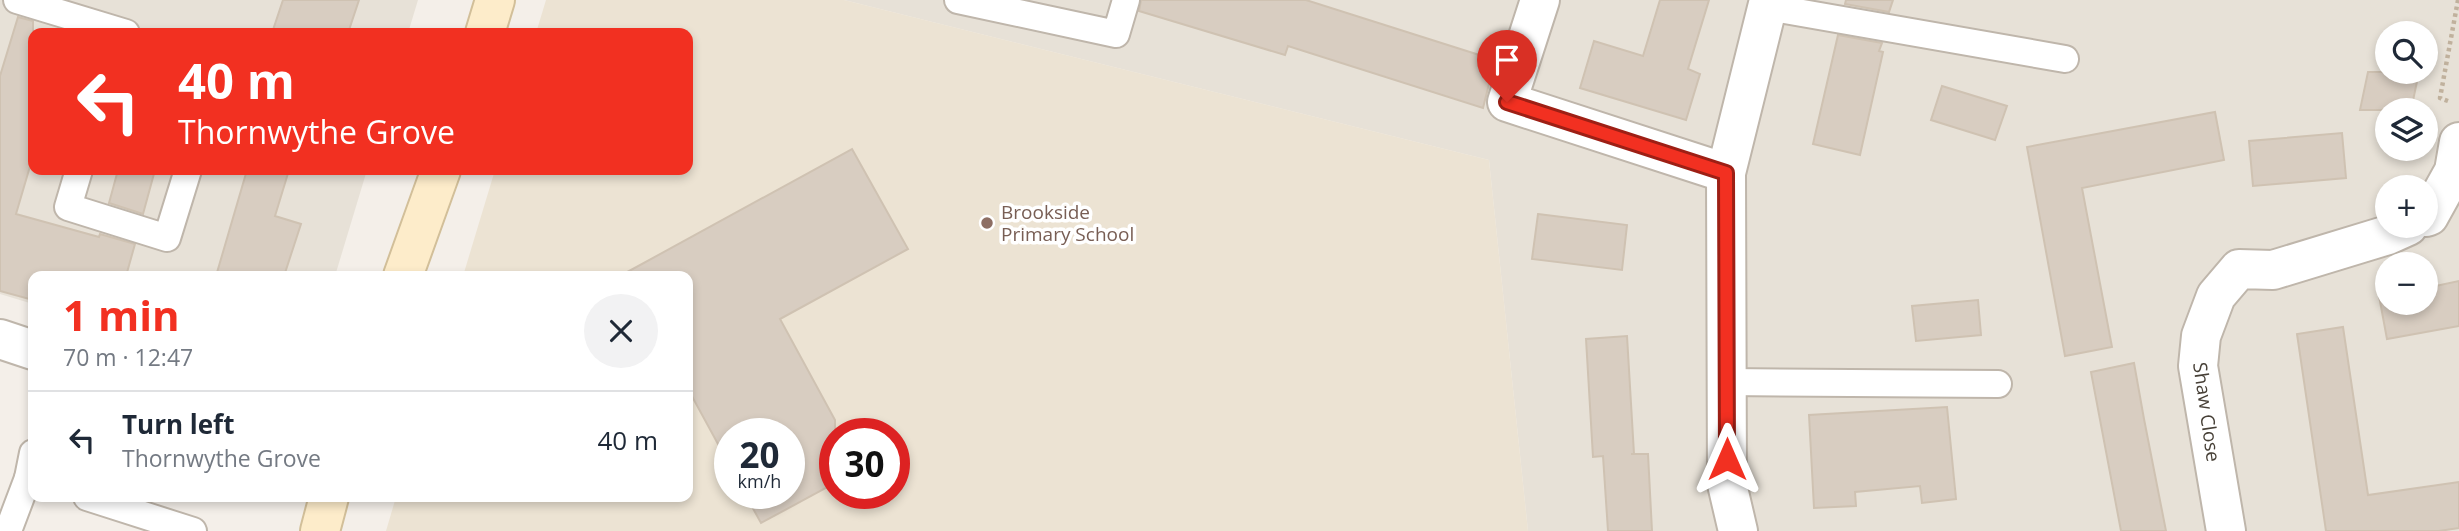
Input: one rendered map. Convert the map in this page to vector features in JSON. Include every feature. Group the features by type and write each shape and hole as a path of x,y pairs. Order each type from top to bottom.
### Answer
{"main road":[{"path":"487,28 495,0"},
{"path":"405,271 439,175"},
{"path":"320,531 328,502"}],"street":[{"path":"1540,0 1507,102 1726,173"},
{"path":"1738,531 1727,484 1726,173 1769,4"},
{"path":"2438,199 2454,171 2459,142"},
{"name":"Shaw Close","path":"2226,531 2198,366 2201,336 2216,296 2239,269 2273,270 2378,238"},
{"path":"0,339 28,348"}],"lane":[{"path":"17,0 107,28"},
{"path":"958,0 1116,34 1126,0"},
{"path":"1769,4 2066,59"},
{"path":"78,175 68,207 167,238 186,175"},
{"path":"1726,382 1998,384"},
{"path":"8,531 28,480"},
{"path":"103,502 193,531"}],"path":[{"path":"2458,0 2440,98 2459,105"}],"shaded area":[{"path":"0,0 418,0 410,28 28,28 28,175 365,175 337,271 28,271 28,302 0,294"},
{"name":"Brookside Primary School","path":"546,0 844,0 1489,160 1528,531 386,531 395,502 693,502 693,271 465,271 493,175 693,175 693,28 538,28"},
{"path":"844,0 2459,0 2459,531 1528,531 1489,160"}],"building":[{"path":"283,0 359,0 350,28 274,28"},
{"path":"1141,0 1306,0 1495,60 1483,108 1288,46 1285,55 1139,11"},
{"path":"1660,0 1709,0 1688,69 1700,74 1686,120 1580,88 1594,41 1643,56"},
{"path":"1846,0 1893,0 1889,12 1845,4"},
{"path":"18,17 33,21 33,28 28,28 28,173 16,214 135,244 127,271 28,271 28,299 0,291 0,76"},
{"path":"1838,35 1882,43 1879,51 1883,52 1860,155 1813,144"},
{"path":"2368,72 2375,72 2375,84 2416,84 2414,98 2375,98 2375,110 2360,110"},
{"path":"1942,86 2007,106 1995,140 1931,120"},
{"path":"2215,112 2224,160 2082,188 2112,347 2065,356 2027,147"},
{"path":"2342,133 2346,178 2253,186 2249,141"},
{"path":"852,149 908,249 780,319 834,418 819,418 819,492 805,499 805,418 714,418 714,437 693,398 693,271 629,271"},
{"path":"117,175 154,175 143,214 109,203"},
{"path":"246,175 287,175 275,216 301,224 286,271 217,271"},
{"path":"1538,214 1627,225 1622,270 1532,259"},
{"path":"2459,281 2459,326 2387,339 2383,315 2438,315 2438,285"},
{"path":"1978,300 1981,335 1916,341 1912,306"},
{"path":"2343,327 2368,495 2459,482 2459,528 2439,531 2326,531 2297,334"},
{"path":"1627,336 1634,454 1648,454 1652,531 1608,531 1603,456 1593,457 1586,339"},
{"path":"2134,363 2166,531 2121,531 2091,372"},
{"path":"1947,407 1956,499 1922,503 1920,486 1855,492 1856,506 1814,508 1809,415"},
{"path":"753,509 787,509 761,523"}],"place":[{"name":"Brookside Primary School","path":"987,223"}],"route":[{"path":"1507,102 1726,173 1727,459"}]}
